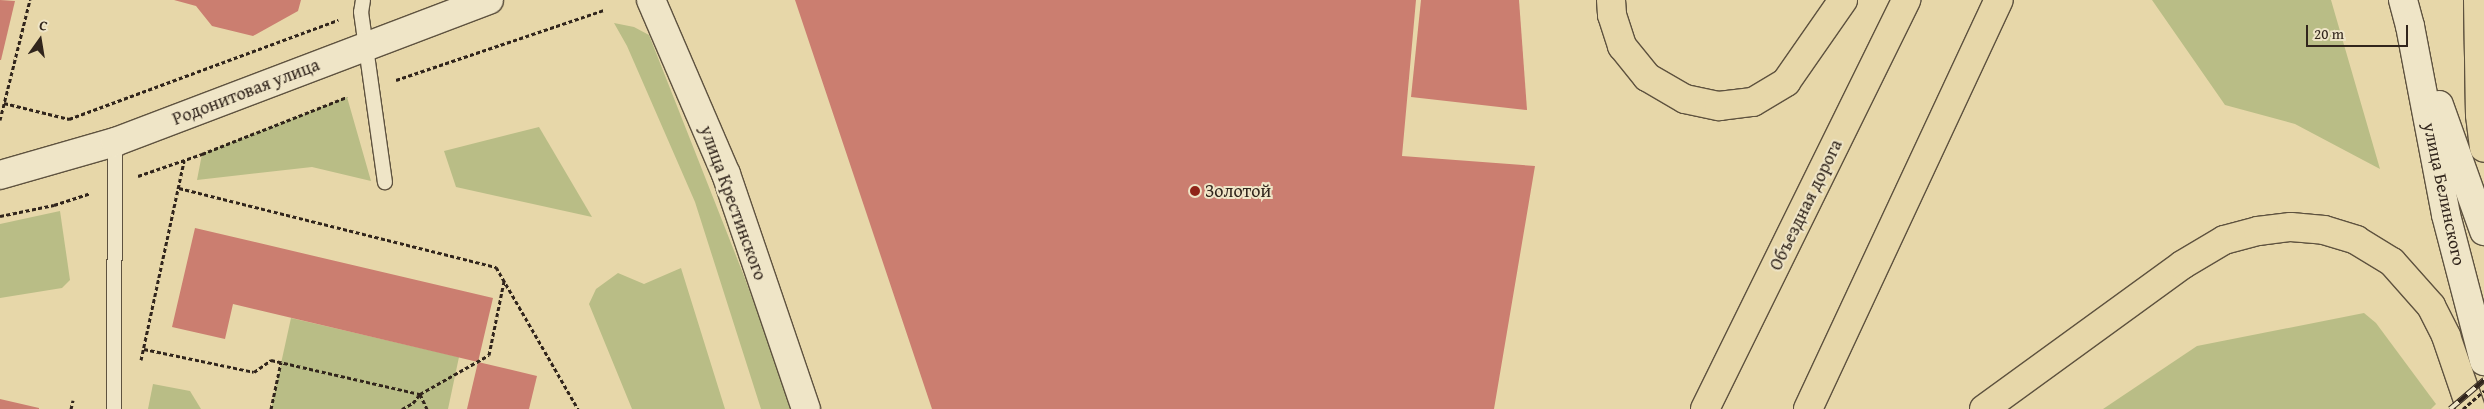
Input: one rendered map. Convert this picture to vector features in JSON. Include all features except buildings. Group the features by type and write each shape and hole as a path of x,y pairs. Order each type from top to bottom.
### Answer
{"main road":[{"path":"1611,0 1612,15 1622,46 1647,77 1685,98 1719,106 1753,102 1786,82 1843,0"},
{"name":"Объездная дорога","path":"1705,409 1906,0"},
{"path":"1808,409 1999,0"},
{"path":"2478,0 2480,115 2484,148"},
{"path":"1984,409 2182,265 2224,240 2258,231 2291,227 2324,230 2356,240 2392,262 2431,306 2446,336 2471,409"}],"street":[{"name":"Родонитовая улица","path":"0,175 115,142 489,0"},
{"name":"улица Крестинского","path":"651,0 726,174 806,409"},
{"name":"улица Белинского","path":"2406,12 2484,230"},
{"name":"улица Белинского","path":"2406,12 2446,215 2484,361"}],"lane":[{"path":"362,6 385,182"},
{"path":"114,409 115,142"}],"path":[{"path":"0,120 30,0"},
{"path":"4,103 69,119 362,6"},
{"path":"0,216 54,205 116,184 372,88 604,10"},
{"path":"140,366 184,160"},
{"path":"178,188 496,267 578,409"},
{"path":"402,409 413,403 420,394 489,355 504,281"},
{"path":"144,349 254,372 271,360 420,394"},
{"path":"271,409 281,362"},
{"path":"2463,409 2484,391"},
{"path":"420,394 426,409"},
{"path":"71,409 73,400"}],"green space":[{"path":"2152,0 2331,0 2380,169 2295,124 2225,105"},
{"path":"614,23 634,27 649,35 744,276 784,384 790,409 761,409 695,202 627,46"},
{"path":"347,97 371,181 312,167 197,180 202,154"},
{"path":"539,127 592,217 456,187 444,151"},
{"path":"60,211 70,280 62,288 0,298 0,224"},
{"path":"681,268 725,409 632,409 589,304 596,289 618,273 644,284"},
{"path":"2364,313 2376,323 2436,404 2431,409 2103,409 2197,346"},
{"path":"291,318 459,357 448,409 271,409"},
{"path":"153,384 190,391 201,409 148,409"}],"railway":[{"path":"2450,409 2484,380"}],"place":[{"name":"Золотой","path":"1195,191"}]}
